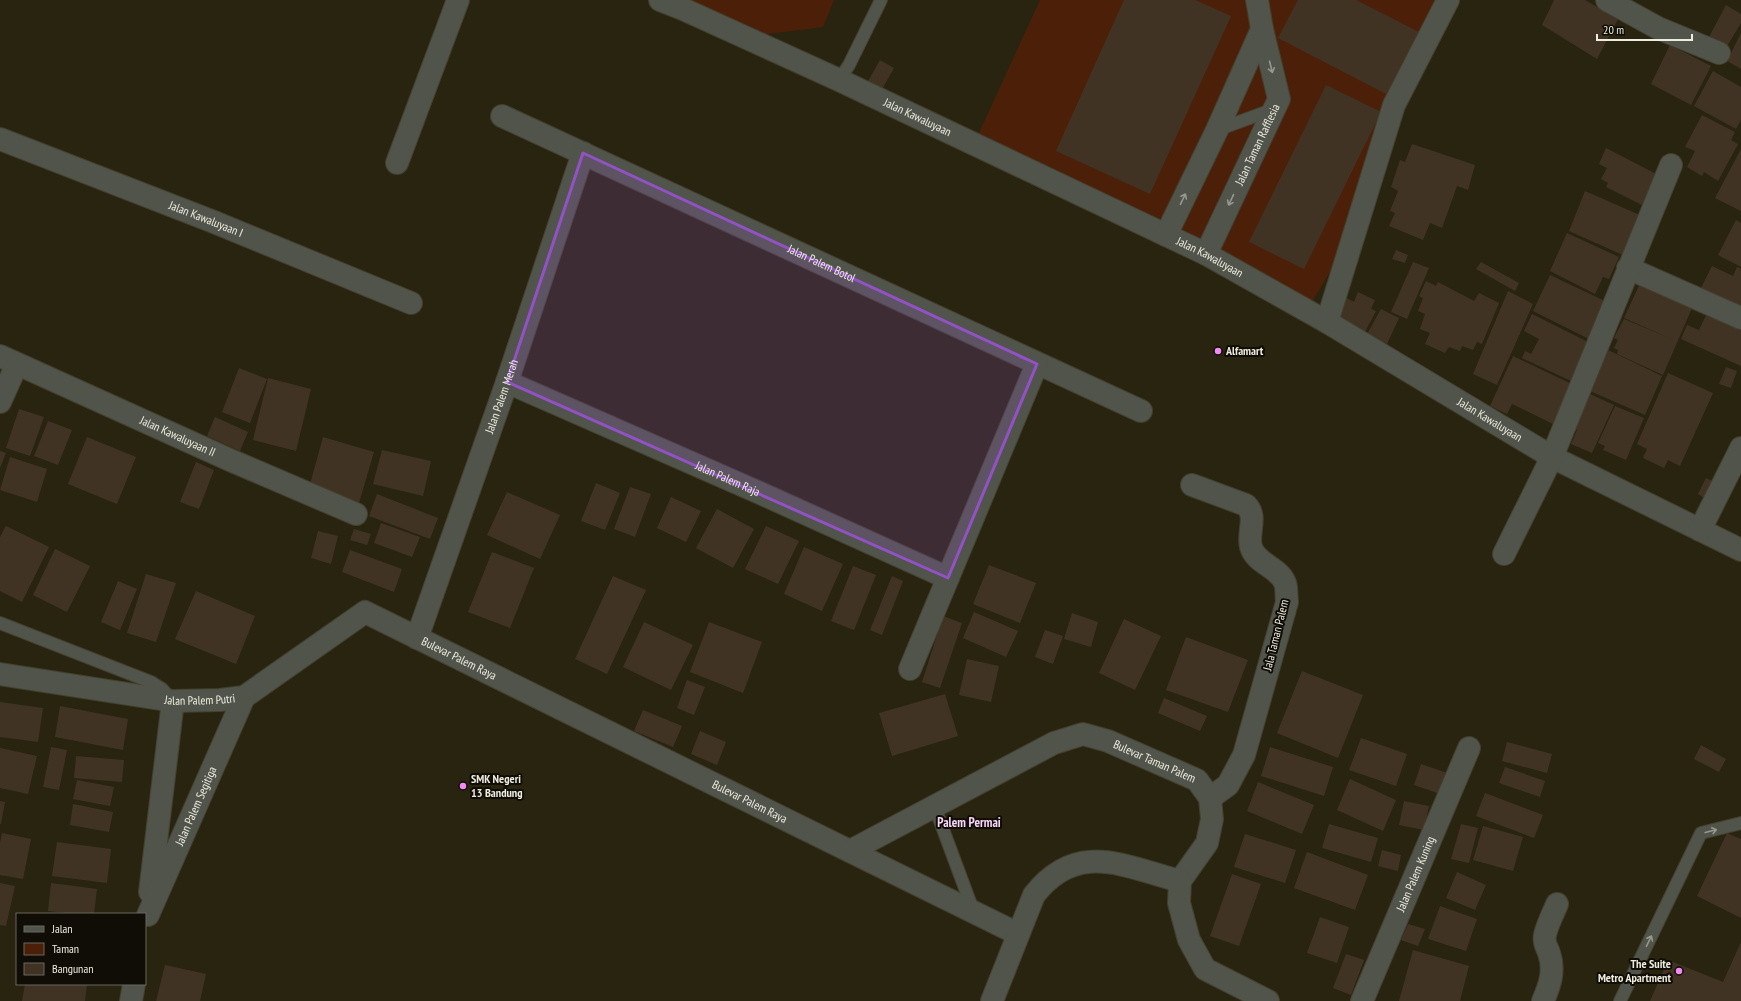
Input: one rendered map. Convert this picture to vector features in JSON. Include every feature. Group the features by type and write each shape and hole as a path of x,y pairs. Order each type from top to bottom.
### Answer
{"street":[{"path":"396,164 458,0"},
{"name":"Jalan Kawaluyaan","path":"660,0 685,4 839,80 1206,254 1327,322 1552,457 1741,550"},
{"name":"Jalan Taman Rafflesia","path":"1206,254 1279,99 1262,29 1257,0"},
{"path":"1327,322 1394,105 1448,0"},
{"path":"1607,0 1658,28 1719,53"},
{"path":"1166,235 1217,130 1262,29"},
{"name":"Jalan Palem Botol","path":"502,116 1141,411"},
{"name":"Jalan Kawaluyaan I","path":"0,139 214,222 411,303"},
{"name":"Jalan Palem Merah","path":"417,638 507,382 583,153"},
{"path":"1504,554 1552,457 1614,309 1628,268 1671,165"},
{"path":"1628,268 1741,318"},
{"path":"0,402 9,360"},
{"name":"Jalan Kawaluyaan II","path":"9,360 230,460 356,514"},
{"path":"910,669 1037,364"},
{"name":"Jalan Palem Raja","path":"507,382 760,493 948,578"},
{"path":"1700,530 1741,448"},
{"name":"Jala Taman Palem","path":"1192,485 1246,505 1250,509 1253,515 1251,526 1251,547 1260,561 1277,573 1286,583 1286,602 1244,755 1228,785 1210,798"},
{"name":"Jalan Palem Putri","path":"0,674 173,701 244,697 365,612 417,638"},
{"name":"Bulevar Palem Raya","path":"417,638 973,910 1018,934"},
{"name":"Jalan Palem Segitiga","path":"146,922 244,697"},
{"name":"Jalan Palem Segitiga","path":"146,922 173,701"},
{"name":"Bulevar Taman Palem","path":"850,851 934,805 1054,743 1083,734 1108,741 1197,780 1210,798"},
{"name":"Jalan Palem Kuning","path":"1362,1001 1469,748"},
{"path":"1210,798 1212,818 1207,843 1180,881 1179,903 1189,940 1206,969 1268,1001"},
{"path":"992,1001 1034,895 1044,882 1056,872 1071,865 1086,861 1102,861 1180,881"},
{"path":"1543,1001 1551,983 1552,971 1549,953 1544,943 1545,936 1557,904"},
{"path":"131,1001 134,985"}],"lane":[{"path":"839,80 849,65 881,0"},
{"path":"1217,130 1274,109"},
{"path":"0,622 151,682 162,689 173,701"},
{"path":"934,805 973,910"},
{"path":"1620,1001 1701,833 1741,823"}],"highlighted area":[{"path":"583,153 1037,364 948,578 507,382"}],"green space":[{"path":"673,0 834,0 823,27 759,35"},
{"path":"1040,0 1440,0 1341,253 1312,302 979,133"}],"building":[{"path":"1124,0 1195,0 1231,16 1150,194 1056,151"},
{"path":"1298,0 1356,0 1419,32 1386,94 1278,38"},
{"path":"1554,0 1585,0 1618,19 1597,59 1542,25"},
{"path":"1726,5 1741,14 1741,23 1726,48 1708,39"},
{"path":"1741,33 1741,69 1727,61"},
{"path":"1670,45 1711,66 1691,105 1651,84"},
{"path":"880,60 894,68 881,91 867,83"},
{"path":"1713,71 1741,87 1741,120 1736,129 1694,106"},
{"path":"1326,85 1381,112 1304,269 1249,242"},
{"path":"1702,115 1735,132 1731,140 1738,144 1718,181 1704,172 1702,176 1687,167 1695,151 1685,147"},
{"path":"1412,144 1475,165 1468,190 1457,186 1442,228 1430,223 1423,240 1389,226 1395,213 1390,211 1398,191 1391,187 1400,160 1405,162"},
{"path":"1606,148 1660,176 1647,203 1644,202 1642,205 1606,187 1608,183 1601,179 1607,168 1599,164"},
{"path":"1741,149 1741,211 1715,198"},
{"path":"1585,191 1642,216 1625,256 1569,231"},
{"path":"1736,220 1741,223 1741,267 1718,255"},
{"path":"1567,233 1619,257 1609,279 1603,277 1595,294 1550,271"},
{"path":"1396,250 1408,255 1405,263 1392,259"},
{"path":"1413,262 1429,268 1407,319 1391,312"},
{"path":"1481,262 1519,283 1515,291 1476,269"},
{"path":"1712,266 1733,276 1737,267 1741,269 1741,313 1698,294"},
{"path":"1550,275 1607,302 1591,340 1533,311"},
{"path":"1643,277 1695,301 1663,375 1617,354 1618,350 1614,348 1618,340 1614,338 1624,319 1674,340 1624,318"},
{"path":"1426,281 1436,286 1438,282 1474,301 1479,293 1499,303 1482,344 1477,342 1473,350 1462,346 1460,351 1449,347 1445,353 1425,344 1430,333 1420,329 1425,314 1418,311 1423,298 1419,296"},
{"path":"1508,291 1533,304 1497,385 1473,374"},
{"path":"1358,292 1375,300 1371,309 1376,311 1365,332 1334,316 1343,296 1354,302"},
{"path":"1710,307 1741,321 1741,366 1681,339 1687,325 1699,330"},
{"path":"1381,309 1399,318 1387,344 1367,334"},
{"path":"1532,314 1590,343 1573,382 1522,358 1525,351 1531,354 1539,339 1524,331"},
{"path":"1608,350 1662,376 1645,415 1590,391"},
{"path":"1513,356 1574,385 1555,425 1512,404 1507,414 1490,406"},
{"path":"1726,367 1737,371 1731,388 1719,384"},
{"path":"239,368 267,379 250,423 222,412"},
{"path":"1668,373 1713,393 1680,466 1668,460 1664,468 1643,458 1647,449 1637,444"},
{"path":"268,378 311,389 296,451 253,440"},
{"path":"1590,394 1614,405 1592,453 1571,444 1577,430 1575,428"},
{"path":"1615,406 1644,418 1626,460 1603,450 1605,446 1598,443"},
{"path":"19,409 44,417 30,456 6,448"},
{"path":"215,417 248,432 240,451 207,436"},
{"path":"48,421 72,430 58,465 34,456"},
{"path":"87,437 136,457 117,504 68,484"},
{"path":"323,437 374,452 359,503 309,488"},
{"path":"382,450 431,461 423,496 373,484"},
{"path":"0,451 6,453 0,468"},
{"path":"10,457 47,469 37,502 0,490"},
{"path":"196,462 214,470 199,509 180,502"},
{"path":"1706,478 1715,482 1706,499 1698,494"},
{"path":"596,483 620,493 605,530 581,521"},
{"path":"630,487 651,494 635,537 614,529"},
{"path":"507,492 560,515 540,559 487,535"},
{"path":"377,494 438,518 430,539 369,516"},
{"path":"671,497 701,511 686,542 657,528"},
{"path":"717,509 754,529 733,568 696,548"},
{"path":"381,523 420,537 412,557 374,543"},
{"path":"6,526 49,547 22,602 0,591 0,537"},
{"path":"766,526 799,541 778,584 745,569"},
{"path":"354,529 371,534 367,545 350,540"},
{"path":"318,531 338,536 331,564 311,558"},
{"path":"804,547 843,564 822,611 784,594"},
{"path":"55,549 90,566 67,612 33,595"},
{"path":"350,550 402,569 394,592 342,572"},
{"path":"492,552 534,568 510,628 468,612"},
{"path":"989,565 1036,583 1020,623 973,604"},
{"path":"853,566 876,575 854,630 831,621"},
{"path":"146,574 176,583 156,642 127,633"},
{"path":"613,576 646,590 607,674 575,659"},
{"path":"892,576 903,581 882,635 870,630"},
{"path":"118,581 137,589 120,630 101,622"},
{"path":"196,591 255,616 236,664 175,639"},
{"path":"974,612 1018,631 1006,657 963,638"},
{"path":"1072,613 1098,622 1091,647 1064,639"},
{"path":"943,616 962,623 940,688 922,682"},
{"path":"1124,619 1161,636 1135,690 1099,673"},
{"path":"644,622 693,645 671,690 623,667"},
{"path":"709,622 762,642 743,693 690,672"},
{"path":"1045,630 1063,636 1053,664 1035,657"},
{"path":"1186,637 1248,660 1228,712 1166,690"},
{"path":"967,659 999,666 991,702 959,695"},
{"path":"1302,671 1363,695 1338,758 1277,733"},
{"path":"687,680 705,687 694,715 677,708"},
{"path":"945,694 958,736 892,756 879,713"},
{"path":"1164,698 1207,716 1200,731 1158,713"},
{"path":"0,702 43,708 38,742 0,737"},
{"path":"60,706 128,719 123,750 55,737"},
{"path":"643,710 682,726 673,747 634,731"},
{"path":"700,731 726,742 717,765 691,754"},
{"path":"1361,738 1407,754 1396,786 1349,770"},
{"path":"1507,742 1552,754 1547,773 1502,761"},
{"path":"1701,745 1726,759 1719,772 1694,759"},
{"path":"51,747 67,750 59,790 43,787"},
{"path":"1270,747 1333,767 1324,796 1261,776"},
{"path":"0,748 37,756 28,794 0,788"},
{"path":"76,756 124,760 122,782 74,778"},
{"path":"1421,764 1453,775 1446,796 1414,785"},
{"path":"1505,767 1545,781 1540,797 1499,783"},
{"path":"1350,779 1396,800 1383,831 1337,810"},
{"path":"77,780 114,787 110,806 73,799"},
{"path":"1258,782 1314,805 1302,834 1247,811"},
{"path":"1485,793 1543,815 1534,838 1476,816"},
{"path":"0,801 5,802 1,824 0,824"},
{"path":"1404,801 1429,806 1424,830 1399,825"},
{"path":"73,804 113,812 109,832 70,825"},
{"path":"1329,824 1378,838 1371,862 1322,848"},
{"path":"1461,824 1478,828 1469,863 1451,859"},
{"path":"1483,826 1523,837 1513,871 1473,860"},
{"path":"2,833 31,839 23,879 0,875 0,843"},
{"path":"1727,833 1741,839 1741,918 1697,896"},
{"path":"1245,834 1296,850 1285,883 1234,867"},
{"path":"57,842 111,849 107,883 52,876"},
{"path":"1382,850 1401,855 1398,871 1378,866"},
{"path":"1307,852 1368,875 1355,910 1294,888"},
{"path":"1457,872 1486,885 1475,910 1446,898"},
{"path":"1232,874 1261,884 1239,946 1210,936"},
{"path":"0,883 15,886 6,926 0,925"},
{"path":"51,883 97,889 94,913 66,913 48,911"},
{"path":"1440,906 1477,919 1466,951 1428,939"},
{"path":"1320,917 1349,927 1337,963 1307,953"},
{"path":"1408,924 1425,929 1418,946 1401,940"},
{"name":"The Suite Metro Apartment","path":"1741,942 1741,1001 1650,1001 1668,960 1723,982"},
{"path":"1413,950 1469,966 1460,1001 1399,1001"},
{"path":"1346,954 1364,960 1351,995 1333,988"},
{"path":"165,965 206,974 200,1001 156,1001"},
{"path":"25,985 87,985 85,1001 22,1001"}],"place":[{"name":"Alfamart","path":"1218,351"},
{"name":"SMK Negeri 13 Bandung","path":"463,786"},
{"name":"The Suite Metro Apartment","path":"1679,971"}],"district":[{"name":"Palem Permai","path":"969,822"}]}
